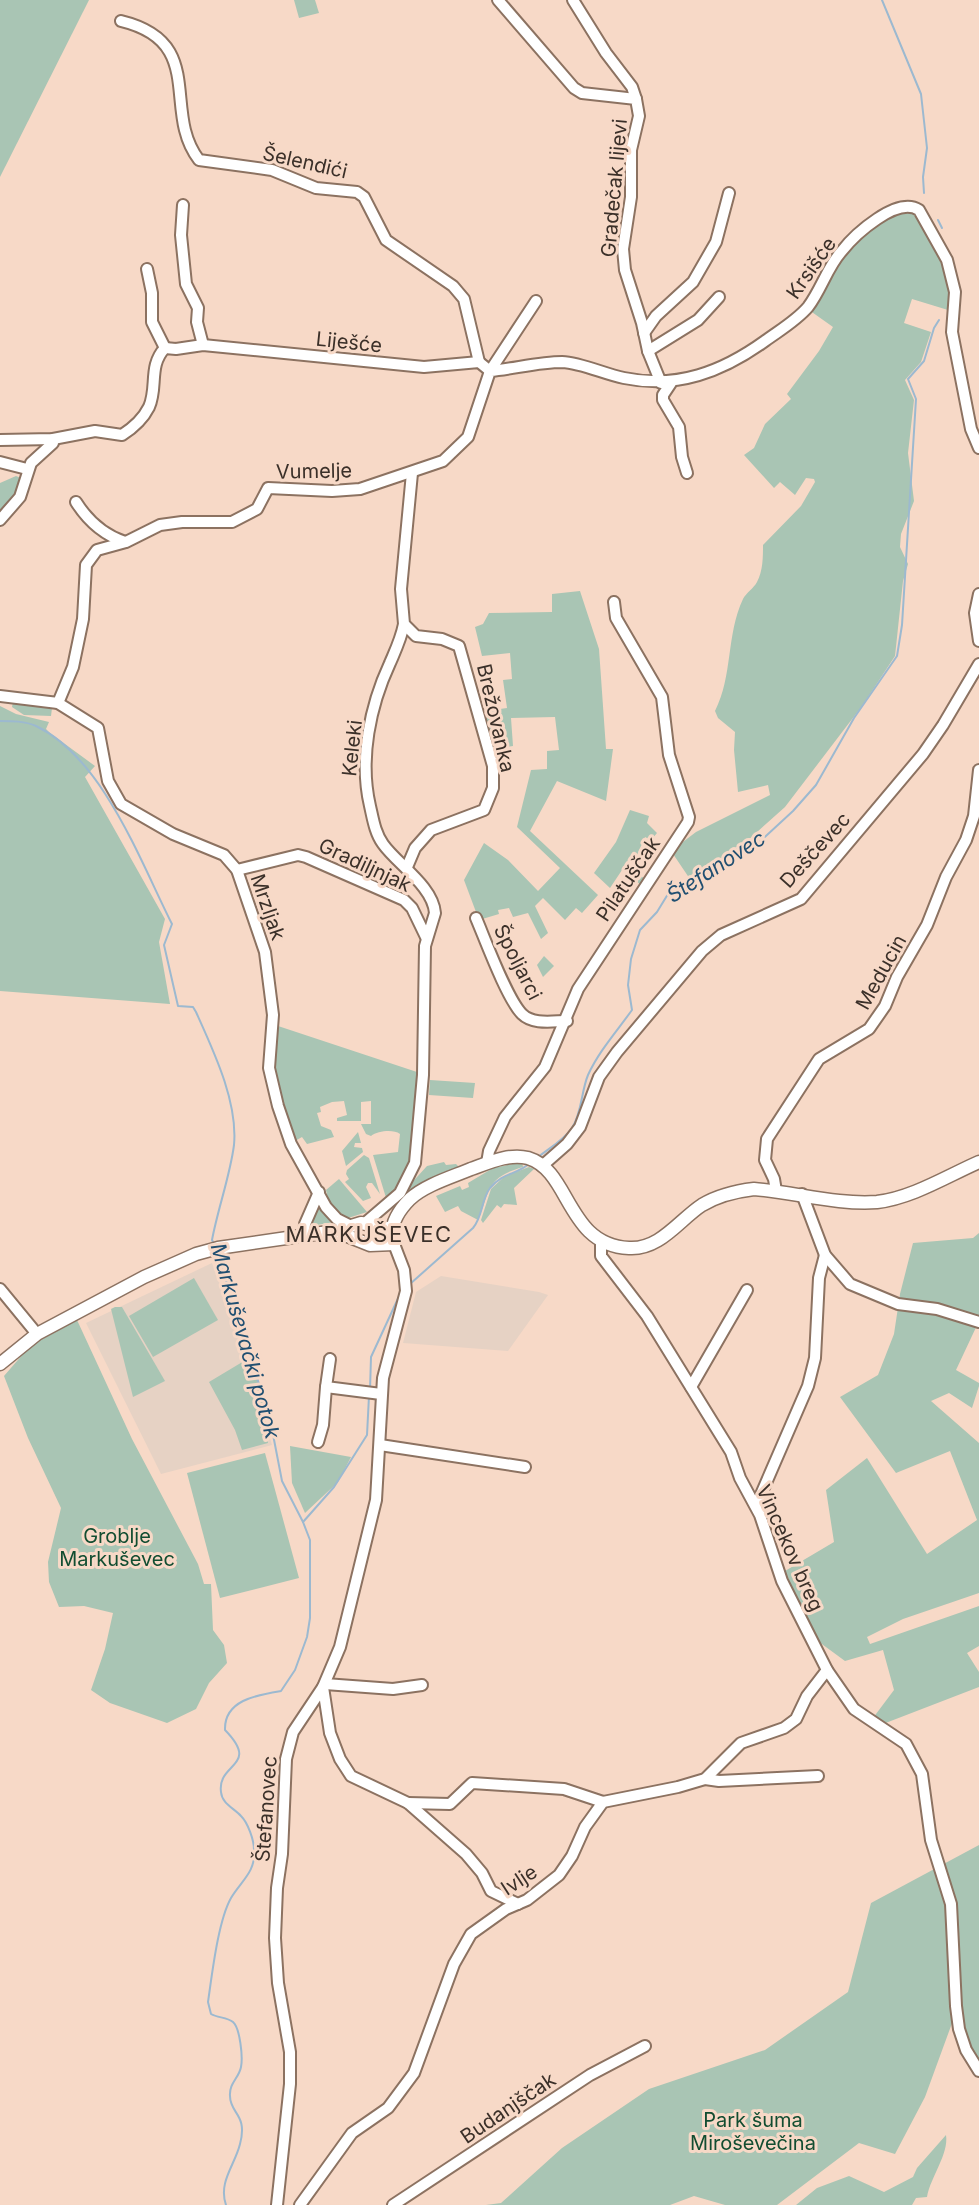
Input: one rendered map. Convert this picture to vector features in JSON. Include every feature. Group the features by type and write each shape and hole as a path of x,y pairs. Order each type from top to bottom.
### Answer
{"main road":[{"path":"335,1231 357,1241 376,1245 394,1244 392,1229 399,1212 415,1195 487,1163 512,1157 536,1162 579,1222 601,1242 630,1249 648,1246 703,1204 737,1191 776,1191 860,1202 879,1201 914,1192 979,1161"},
{"path":"0,1364 37,1334 144,1277 214,1249 289,1239 335,1231 358,1224 392,1229"},
{"path":"357,1241 355,1232 358,1224"}],"street":[{"name":"Gradečak lijevi","path":"498,0 574,88 582,93 636,99 639,116 632,150 631,197 623,249 626,270 648,351 666,383"},
{"path":"573,0 606,53 632,87 636,99"},
{"name":"Šelendići","path":"121,21 149,29 168,51 179,75 183,133 188,147 199,160 272,170 316,188 357,192 364,197 386,240 453,286 464,298 479,362"},
{"path":"644,333 656,316 693,282 716,242 729,193"},
{"path":"183,205 181,235 186,284 198,308 197,322 202,345"},
{"name":"Krsišće","path":"490,372 563,362 624,378 666,383 708,373 756,348 798,317 809,305 840,252 874,222 900,206 911,205 927,220 947,260 955,292 952,332 971,429 979,448"},
{"path":"0,441 53,439 94,430 122,435 131,429 148,409 155,364 165,348 152,322 152,293 147,269"},
{"path":"648,351 698,320 719,297"},
{"path":"404,624 401,589 412,473 443,461 468,437 490,372 536,302"},
{"name":"Liješće","path":"165,348 202,345 424,367 479,362"},
{"path":"479,362 490,372"},
{"path":"666,383 663,400 679,427 682,457 687,473"},
{"path":"0,520 20,497 27,469 53,443 53,439"},
{"path":"0,462 27,469"},
{"name":"Vumelje","path":"58,703 73,667 83,619 86,565 97,550 126,542 160,525 182,522 232,522 257,509 268,488 360,489 412,473"},
{"path":"76,502 86,518 112,537 126,542"},
{"path":"979,594 975,613 979,641"},
{"name":"Pilatuščak","path":"487,1163 489,1151 502,1123 545,1067 567,1021 578,989 685,827 689,817 669,755 662,697 616,618 614,602"},
{"name":"Brežovanka","path":"404,624 416,636 442,639 459,646 494,778 484,810 431,830 414,848 407,867"},
{"name":"Keleki","path":"404,624 370,725 364,778 377,834 389,852 407,867"},
{"name":"Deščevec","path":"536,1162 567,1144 580,1127 599,1077 617,1052 702,951 721,935 801,898 923,754 944,725 979,664"},
{"name":"Mrzljak","path":"0,696 58,703 98,728 108,781 121,804 173,834 224,855 237,870 265,952 273,1015 269,1068 278,1106 291,1144 333,1215 358,1224"},
{"name":"Meducin","path":"776,1191 774,1179 765,1160 767,1139 819,1059 869,1029 885,1006 897,977 927,925 946,877 966,840 974,816 979,770"},
{"name":"Gradiljnjak","path":"237,870 298,855 306,857 404,900 412,908 426,937"},
{"path":"358,1224 400,1193 415,1163 423,1075 426,937 435,908 407,867"},
{"name":"Špoljarci","path":"476,918 501,977 522,1014 533,1020 567,1021"},
{"path":"304,1236 305,1224 319,1192"},
{"path":"802,1194 825,1255 838,1273 856,1287 898,1305 937,1309 979,1322"},
{"name":"Vincekov breg","path":"601,1242 601,1256 647,1316 731,1452 740,1478 756,1506 782,1581 827,1670 854,1708 906,1744 922,1774 931,1840 951,1904 956,2006 966,2050 979,2071"},
{"name":"Štefanovec","path":"277,2205 290,2084 290,2052 278,1983 275,1938 277,1888 282,1854 286,1759 293,1732 324,1685 340,1647 372,1518 380,1445 374,1393 390,1350 406,1291 406,1279 394,1244"},
{"path":"756,1506 808,1386 814,1358 819,1278 825,1255"},
{"path":"0,1289 37,1334"},
{"path":"691,1387 747,1290"},
{"path":"318,1442 323,1425 330,1359"},
{"path":"326,1387 374,1393"},
{"path":"380,1445 525,1467"},
{"path":"705,1779 741,1743 784,1728 796,1719 807,1696 827,1670"},
{"path":"422,1685 393,1689 324,1685 330,1733 340,1760 351,1776 408,1803 466,1854 482,1873 491,1891 518,1904"},
{"path":"408,1803 450,1804 472,1782 564,1790 603,1802 678,1787 705,1779 719,1781 818,1776"},
{"name":"Ivlje","path":"300,2205 352,2133 388,2108 414,2073 454,1965 471,1934 559,1875 572,1856 585,1827 603,1802"},
{"name":"Budanjščak","path":"393,2205 590,2075 645,2046"}],"shaded area":[{"path":"212,1263 245,1351 272,1445 161,1474 86,1323"},
{"path":"441,1276 548,1295 508,1351 403,1343 416,1292"}],"green space":[{"path":"0,0 89,0 0,177"},
{"path":"294,0 315,0 319,13 299,18"},
{"path":"907,210 916,214 937,248 947,271 950,296 948,310 912,299 904,323 931,332 921,362 905,380 914,400 908,453 914,501 901,534 900,547 908,564 903,581 895,656 862,706 785,807 747,841 731,850 715,867 698,878 699,882 694,885 671,851 696,832 770,795 768,785 738,792 734,750 735,732 718,718 715,711 725,684 738,613 744,597 759,578 763,545 801,506 815,482 814,479 806,478 795,495 780,482 774,488 744,455 754,448 765,424 791,399 787,394 819,351 833,327 809,310 828,278 860,238 889,218"},
{"path":"16,476 21,478 12,504 0,515 0,483"},
{"path":"580,591 599,649 606,749 613,749 606,801 557,781 530,831 598,895 582,913 576,908 565,920 543,898 535,906 548,933 541,939 528,913 513,917 509,908 498,910 499,914 479,920 464,880 484,843 508,860 538,891 560,868 517,827 531,770 547,769 547,751 559,750 555,717 511,718 513,746 490,749 479,712 507,708 503,680 512,679 510,653 482,656 475,627 483,624 489,613 552,612 552,594"},
{"path":"13,702 52,708 51,716 24,715 12,707"},
{"path":"0,706 16,714 49,722 46,729 50,733 95,766 85,777 165,919 159,942 170,1004 0,991"},
{"path":"630,810 649,816 647,823 657,833 651,840 645,837 637,855 633,853 626,865 645,879 641,885 622,870 610,888 594,873 616,842"},
{"path":"544,956 554,966 543,977 537,965"},
{"path":"275,1025 420,1073 409,1168 401,1184 387,1201 373,1155 398,1152 400,1134 386,1131 371,1136 366,1134 361,1124 371,1124 371,1101 361,1102 361,1121 337,1121 337,1118 347,1115 344,1101 332,1102 320,1107 321,1112 317,1113 321,1126 331,1130 334,1137 307,1144 302,1137 295,1141 272,1064"},
{"path":"430,1080 475,1083 473,1098 429,1095"},
{"path":"358,1132 361,1143 355,1143 354,1147 362,1148 363,1152 346,1166 342,1151"},
{"path":"364,1155 369,1158 380,1194 372,1183 368,1183 366,1187 371,1198 363,1201 345,1182 349,1179 346,1174 347,1170"},
{"path":"444,1162 446,1165 456,1164 459,1167 410,1190 407,1188 427,1166"},
{"path":"522,1162 523,1167 502,1176 491,1186 478,1220 461,1211 458,1206 445,1212 436,1196 460,1186 462,1190 469,1187 468,1183 493,1168"},
{"path":"529,1167 534,1169 514,1188 517,1205 504,1204 501,1208 497,1205 483,1223 481,1220 491,1189 505,1176"},
{"path":"339,1179 367,1212 345,1219 329,1204 326,1190"},
{"path":"316,1207 320,1207 334,1222 311,1226"},
{"path":"979,1233 979,1321 956,1370 979,1383 979,1386 972,1408 949,1393 931,1401 979,1443 979,1593 903,1619 867,1637 870,1644 979,1606 979,1646 967,1653 979,1672 979,1687 883,1724 873,1718 894,1690 883,1650 845,1661 815,1639 785,1571 834,1542 826,1490 867,1458 927,1554 977,1520 950,1451 896,1473 840,1397 878,1375 894,1334 900,1294 913,1243 973,1238"},
{"path":"194,1278 218,1320 153,1357 129,1316"},
{"path":"122,1307 165,1381 133,1397 111,1309"},
{"name":"Groblje Markuševec","path":"77,1320 132,1439 198,1564 204,1584 211,1584 213,1630 224,1645 227,1663 209,1683 196,1709 167,1723 110,1703 91,1690 105,1649 113,1613 84,1606 59,1607 49,1582 48,1562 61,1508 28,1438 4,1376 30,1346"},
{"path":"249,1358 262,1388 268,1443 242,1450 235,1430 209,1382"},
{"path":"290,1446 351,1457 338,1482 305,1513 292,1483"},
{"path":"265,1453 299,1578 220,1598 187,1473"},
{"name":"Park šuma Miroševečina","path":"979,1845 979,2063 955,2015 925,2097 895,2154 859,2143 777,2205 725,2205 694,2196 670,2205 486,2205 501,2203 562,2148 649,2089 765,2050 848,1992 871,1903"},
{"name":"Park šuma Miroševečina","path":"946,2135 945,2150 927,2197 916,2198 912,2205 796,2205 817,2188 849,2176 884,2192 913,2177 917,2168"}],"waterway":[{"name":"Štefanovec","path":"882,0 921,94 927,148 923,177 924,193"},
{"name":"Štefanovec","path":"938,220 942,228"},
{"name":"Štefanovec","path":"537,1158 560,1141 572,1128 578,1116 592,1066 632,1010 628,985 631,959 640,930 657,912 668,894 721,865 736,849 755,846 793,811 816,785 854,718 897,656 902,625 916,399 908,379 924,361 934,328 939,320"},
{"name":"Markuševački potok","path":"0,721 23,722 36,726 60,741 81,762 117,813 172,924 164,945 178,1006 193,1007 196,1012 223,1077 232,1112 234,1145 212,1240 214,1244"},
{"name":"Štefanovec","path":"410,1284 473,1228 490,1188 505,1176 530,1163"},
{"name":"Markuševački potok","path":"217,1252 270,1419 282,1481 303,1522"},
{"name":"Štefanovec","path":"370,1390 371,1357 401,1292"},
{"name":"Štefanovec","path":"226,2205 224,2189 242,2134 242,2126 230,2096 231,2088 241,2067 241,2050 239,2036 233,2022 211,2014 208,2002 222,1920 231,1898 247,1876 254,1858 252,1837 246,1823 226,1803 221,1792 225,1775 235,1764 239,1751 225,1730 226,1720 230,1712 244,1701 281,1691 295,1670 307,1637 310,1618 310,1540 303,1522 334,1487 367,1435 369,1396"}],"district":[{"name":"MARKUŠEVEC","path":"369,1234"}]}
